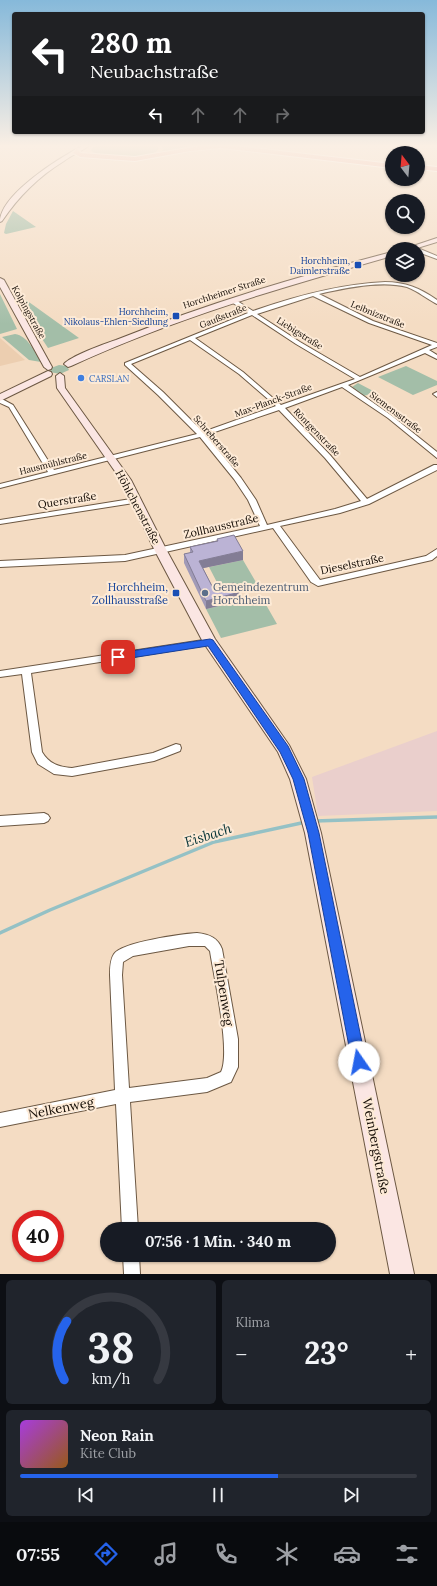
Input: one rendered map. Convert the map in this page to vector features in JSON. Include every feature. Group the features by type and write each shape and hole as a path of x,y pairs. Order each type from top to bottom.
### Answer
{"main road":[{"path":"0,220 11,204"},
{"path":"425,244 437,240"},
{"name":"Horchheimer Straße","path":"0,399 59,369 129,337 232,300 385,256"},
{"name":"Kolpingstraße","path":"0,280 26,330 41,354 59,369"},
{"name":"Höhlchenstraße","path":"59,369 61,388 111,457 137,500 162,552 210,642"},
{"name":"Weinbergstraße","path":"210,642 284,749 298,779 313,833 402,1274"}],"street":[{"path":"425,254 437,258"},
{"name":"Gaußstraße","path":"141,364 192,338 254,314 314,294 360,286 393,284 414,288 437,302"},
{"name":"Leibnizstraße","path":"314,294 371,322 437,345"},
{"name":"Liebigstraße","path":"232,300 298,343 360,379"},
{"name":"Röntgenstraße","path":"192,338 234,367 280,407 321,448 366,502"},
{"name":"Max-Planck-Straße","path":"111,457 201,435 360,379 437,345"},
{"path":"426,351 437,357"},
{"name":"Schreberstraße","path":"141,364 127,364 144,377 201,435 243,486 251,498 264,527"},
{"path":"141,364 144,377"},
{"name":"Siemensstraße","path":"343,385 390,417 437,456"},
{"path":"0,399 11,406 52,472"},
{"name":"Hausmühlstraße","path":"0,486 111,457"},
{"name":"Zollhausstraße","path":"0,564 125,558 162,552 337,511 366,502 437,467"},
{"name":"Querstraße","path":"0,522 137,500"},
{"name":"Dieselstraße","path":"275,525 314,580 318,583 339,580 429,558 437,552"},
{"path":"0,674 210,642"},
{"path":"26,671 37,752 42,761 52,768 72,772 154,757 176,748"},
{"path":"0,821 44,818"},
{"name":"Tulpenweg","path":"122,1096 207,1085 226,1077 231,1067 231,1039 216,949 212,944 205,940 195,940 133,950 123,953 118,958 116,964 122,1096 130,1222"},
{"name":"Nelkenweg","path":"0,1120 122,1096"},
{"path":"131,1262 132,1274"}],"shaded area":[{"path":"0,338 25,360 0,366"},
{"path":"437,731 437,811 318,816 312,777"}],"green space":[{"path":"13,211 36,227 6,234 4,233 6,224"},
{"path":"15,292 79,338 48,348 14,296"},
{"path":"0,294 17,329 0,334"},
{"path":"15,334 20,335 27,341 41,362 29,360 2,337"},
{"path":"59,365 67,366 69,370 60,374 50,372 51,368"},
{"path":"406,366 437,381 437,385 413,395 378,377"},
{"path":"358,383 375,392 364,396 352,387"},
{"path":"243,560 257,584 222,592 209,567"},
{"path":"261,596 277,624 221,638 206,609"}],"building":[{"path":"234,535 243,551 199,561 213,588 234,583 240,592 206,601 184,554 193,552 190,547 218,541 217,539"}],"waterway":[{"name":"Eisbach","path":"315,821 437,817"},
{"name":"Eisbach","path":"0,933 50,910 214,842 306,822"}],"place":[{"name":"Horchheim, Daimlerstraße","path":"358,265"},
{"name":"Horchheim, Nikolaus-Ehlen-Siedlung","path":"176,316"},
{"name":"CARSLAN","path":"81,378"},
{"name":"Horchheim, Zollhausstraße","path":"176,593"},
{"name":"Gemeindezentrum Horchheim","path":"205,593"}],"route":[{"path":"118,657 210,642 284,749 298,779 313,833 359,1062"}]}
